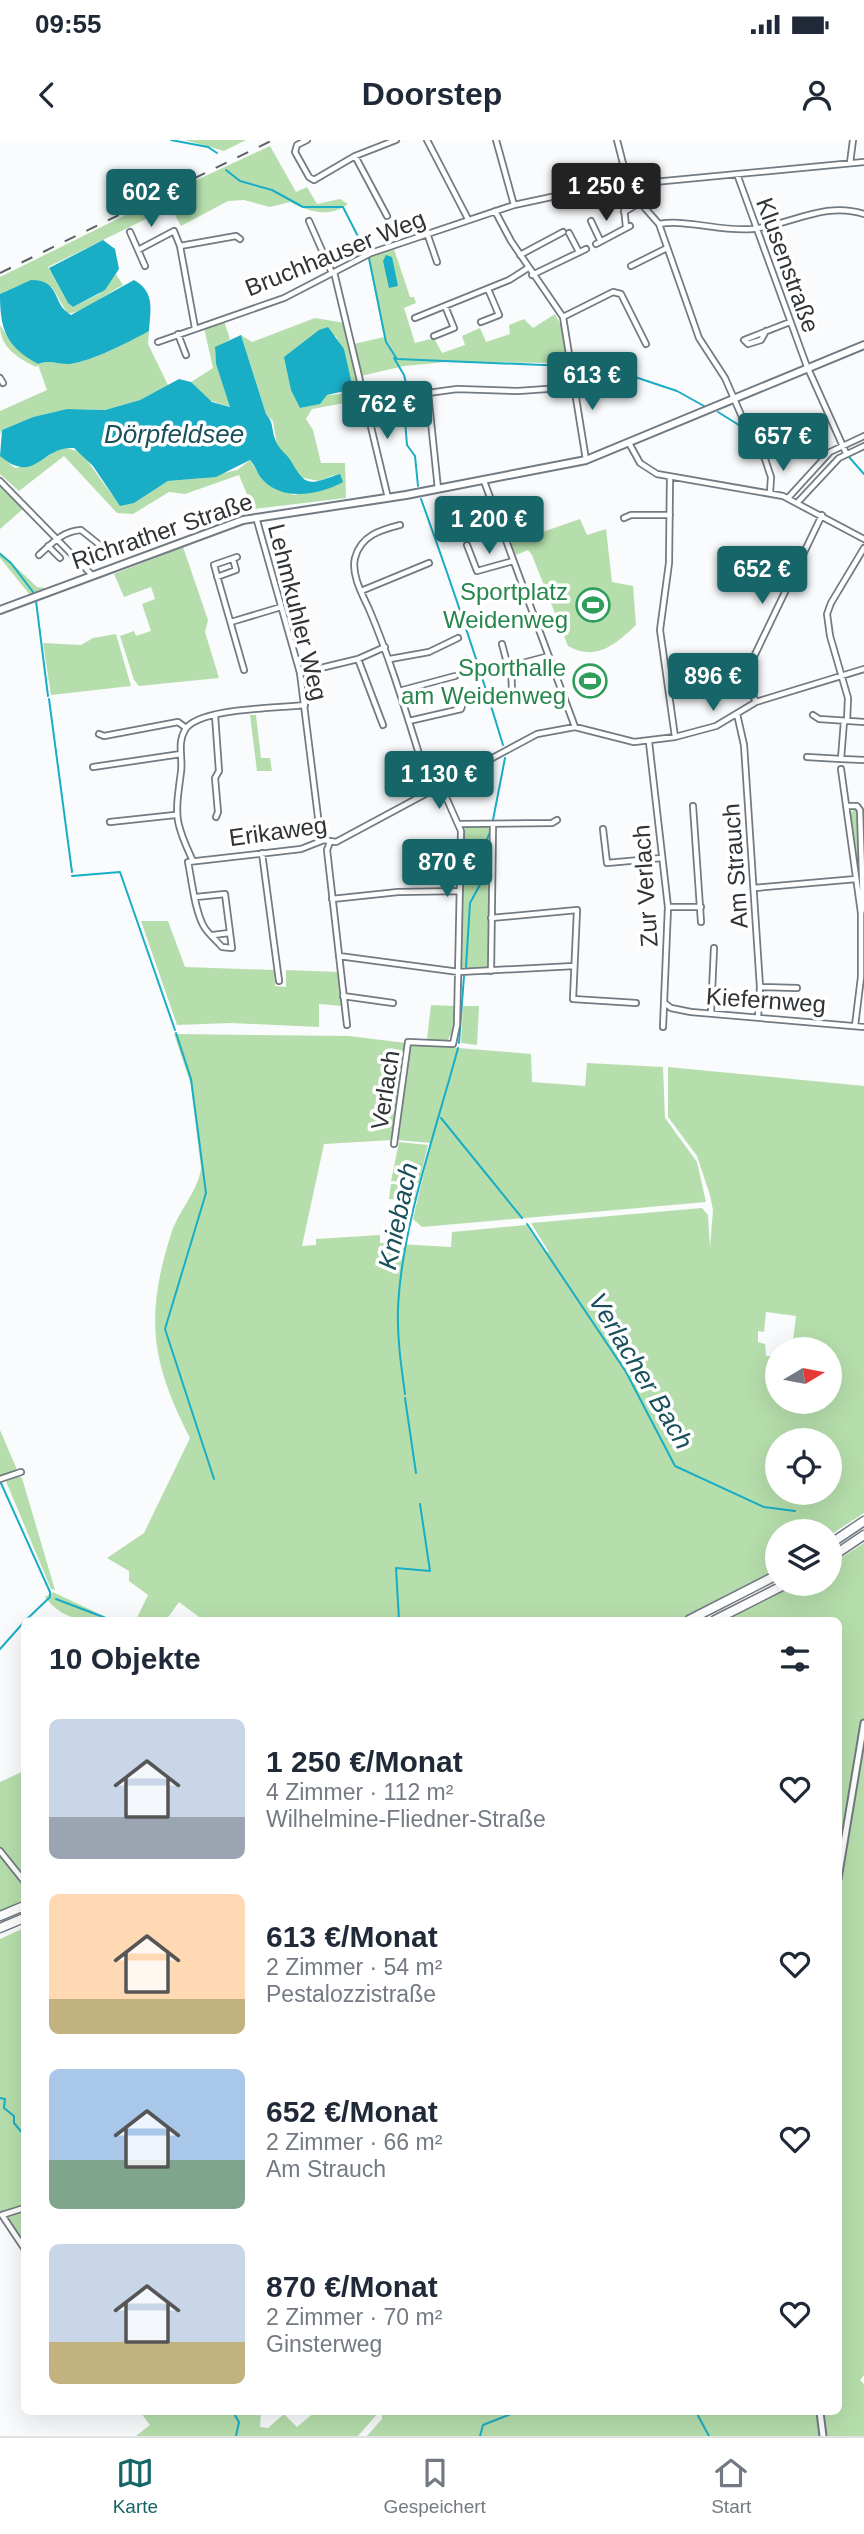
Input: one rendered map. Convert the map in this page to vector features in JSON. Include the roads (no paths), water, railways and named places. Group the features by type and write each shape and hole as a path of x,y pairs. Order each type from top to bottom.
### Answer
{"highway":[{"path":"842,1536 864,1521"},
{"path":"842,1550 864,1535"},
{"path":"694,1617 765,1581"},
{"path":"721,1617 765,1595"},
{"path":"0,1916 21,1907"},
{"path":"0,1928 21,1919"}],"main road":[{"name":"Richrather Straße","path":"0,610 256,517 388,498 586,460 864,345"}],"street":[{"path":"307,140 297,145 295,152 309,177 314,180 355,156 396,140"},
{"path":"427,140 468,219"},
{"path":"496,140 514,205"},
{"path":"617,140 629,187 659,224 699,338 735,400 769,468 770,493"},
{"path":"850,163 853,140"},
{"path":"355,156 387,216"},
{"name":"Bruchhauser Weg","path":"158,342 284,298 368,254 514,205 569,192 864,162"},
{"name":"Klusenstraße","path":"737,174 808,369 846,453"},
{"path":"591,222 598,242 628,227 623,197"},
{"path":"624,212 640,202"},
{"path":"659,224 755,228 811,212 837,209 864,214"},
{"path":"495,211 528,268 563,317 586,460"},
{"path":"309,221 333,273 388,498"},
{"path":"130,232 145,265"},
{"path":"138,250 174,232 180,246 195,328"},
{"path":"520,255 563,232"},
{"path":"427,233 437,262"},
{"path":"569,233 579,252"},
{"path":"180,246 236,236 240,239"},
{"path":"631,266 667,248"},
{"path":"533,275 586,249"},
{"path":"415,318 488,289 528,268"},
{"path":"481,322 499,315 488,289"},
{"path":"563,317 613,292 621,294 646,344"},
{"path":"434,336 454,328 445,306"},
{"path":"766,331 790,322"},
{"path":"178,334 186,355"},
{"path":"438,489 428,393 440,390 518,391 575,387"},
{"path":"788,498 830,452 864,436"},
{"path":"629,443 640,463 670,478 788,498 864,539"},
{"path":"797,503 846,453 864,446"},
{"path":"670,478 669,563 660,646 675,737"},
{"path":"0,481 92,575"},
{"path":"484,481 575,727"},
{"path":"624,519 631,515 670,515"},
{"path":"756,702 748,685 748,669 822,515"},
{"name":"Lehmkuhler Weg","path":"256,517 300,673 320,833 327,841 346,1025"},
{"path":"400,525 376,532 360,546 355,571 390,659 431,792"},
{"path":"39,555 58,538 81,530 106,550 167,533"},
{"path":"467,545 477,571 513,561"},
{"path":"48,547 60,558"},
{"path":"841,759 848,700 827,624 828,614 831,603 864,548"},
{"path":"217,577 236,570 235,558 214,565 217,577 231,622 244,670"},
{"path":"361,591 429,563"},
{"path":"231,622 281,607"},
{"path":"390,659 429,652 458,638"},
{"path":"502,644 507,663 511,666 512,690"},
{"path":"300,673 358,659 385,647"},
{"path":"511,666 549,656"},
{"path":"358,659 383,725"},
{"name":"Erikaweg","path":"191,861 311,847 342,839 537,734 575,727 618,739 649,742 675,737 711,728 756,702 864,668"},
{"path":"399,691 455,676"},
{"path":"196,897 225,894 232,948 222,947 200,917 196,897 191,861 175,816 186,728 197,718 305,705"},
{"path":"409,721 457,708"},
{"name":"Am Strauch","path":"737,714 744,745 754,888 760,987 758,1017"},
{"path":"215,715 219,771 215,778 218,812 216,817"},
{"path":"813,715 819,719 864,722"},
{"path":"99,734 104,736 178,722 186,728"},
{"name":"Zur Verlach","path":"649,742 668,907 663,1027"},
{"path":"93,768 181,754"},
{"path":"807,757 864,760"},
{"path":"841,769 861,913 861,977 855,1026"},
{"path":"441,786 460,824 459,972"},
{"path":"693,806 701,922"},
{"path":"846,806 859,807 862,835 861,913"},
{"path":"110,822 175,816"},
{"path":"460,824 552,823 557,820"},
{"path":"491,971 493,825"},
{"path":"603,829 607,863 662,858"},
{"path":"262,853 279,981"},
{"path":"754,888 856,879"},
{"path":"332,899 398,892 460,891"},
{"path":"668,907 701,907"},
{"path":"491,918 577,910 572,999 636,1003"},
{"path":"212,935 229,933"},
{"path":"711,1013 714,948"},
{"path":"339,956 459,972 574,966"},
{"name":"Verlach","path":"394,1144 408,1042 453,1044 459,972"},
{"path":"760,987 797,988"},
{"path":"343,996 393,1003"},
{"name":"Kiefernweg","path":"666,1004 681,1010 864,1027"},
{"path":"2,1479 21,1472"},
{"path":"842,1855 864,1723"},
{"path":"0,1852 21,1877"},
{"path":"21,2209 1,2216 21,2244"},
{"path":"820,2415 823,2436"}],"water":[{"path":"103,240 115,249 119,269 105,290 73,307 68,303 49,268"},
{"path":"386,255 392,257 398,286 389,288 383,261"},
{"path":"31,280 48,284 71,315 134,280 149,296 149,331 79,362 38,364 11,343 3,326 0,306 0,294"},
{"path":"328,327 344,349 353,389 327,395 320,404 300,408 291,390 284,357 319,330"},
{"name":"Dörpfeldsee","path":"241,335 278,446 306,480 311,482 340,474 343,482 313,493 280,491 260,477 250,460 216,477 168,481 134,503 120,506 93,466 74,448 63,449 38,463 22,467 0,456 2,430 33,417 67,409 105,410 140,400 179,379 191,382 212,402 230,407 216,364 215,347"}],"waterway":[{"path":"171,140 208,147 217,153"},
{"path":"226,170 240,181 272,190 303,207 343,207 369,258 386,342 397,359 567,366 593,363 677,391 704,406"},
{"name":"Kniebach","path":"394,358 404,375 410,400 405,421 407,445 415,456 418,486"},
{"path":"718,412 742,427"},
{"path":"849,457 864,474"},
{"name":"Kniebach","path":"421,499 503,745"},
{"path":"0,554 11,563 33,592"},
{"path":"36,601 48,696"},
{"path":"49,699 72,872"},
{"name":"Kniebach","path":"493,820 505,758"},
{"name":"Kniebach","path":"466,967 470,903 482,881 480,859 489,834"},
{"path":"72,876 120,872 175,1030"},
{"name":"Kniebach","path":"459,1043 464,976"},
{"path":"176,1033 191,1079 206,1193 165,1329 214,1479"},
{"name":"Kniebach","path":"405,1394 398,1309 406,1245 458,1048"},
{"name":"Verlacher Bach","path":"441,1118 522,1218"},
{"name":"Verlacher Bach","path":"527,1224 626,1372 675,1466 764,1507 795,1511"},
{"name":"Kniebach","path":"405,1398 416,1473"},
{"path":"0,1481 50,1592 50,1597 29,1617"},
{"name":"Kniebach","path":"399,1617 396,1568 430,1571 420,1504"},
{"path":"56,1599 103,1617"},
{"path":"0,1649 21,1625"},
{"path":"0,2098 5,2099 4,2108 14,2116 14,2123 21,2131"},
{"path":"235,2415 239,2422 236,2436"},
{"path":"480,2436 483,2425 508,2415"},
{"path":"698,2415 709,2436"}],"railway":[{"path":"0,273 273,140"}],"place":[{"name":"Sportplatz Weidenweg","path":"593,605"},
{"name":"Sporthalle am Weidenweg","path":"590,681"}]}
